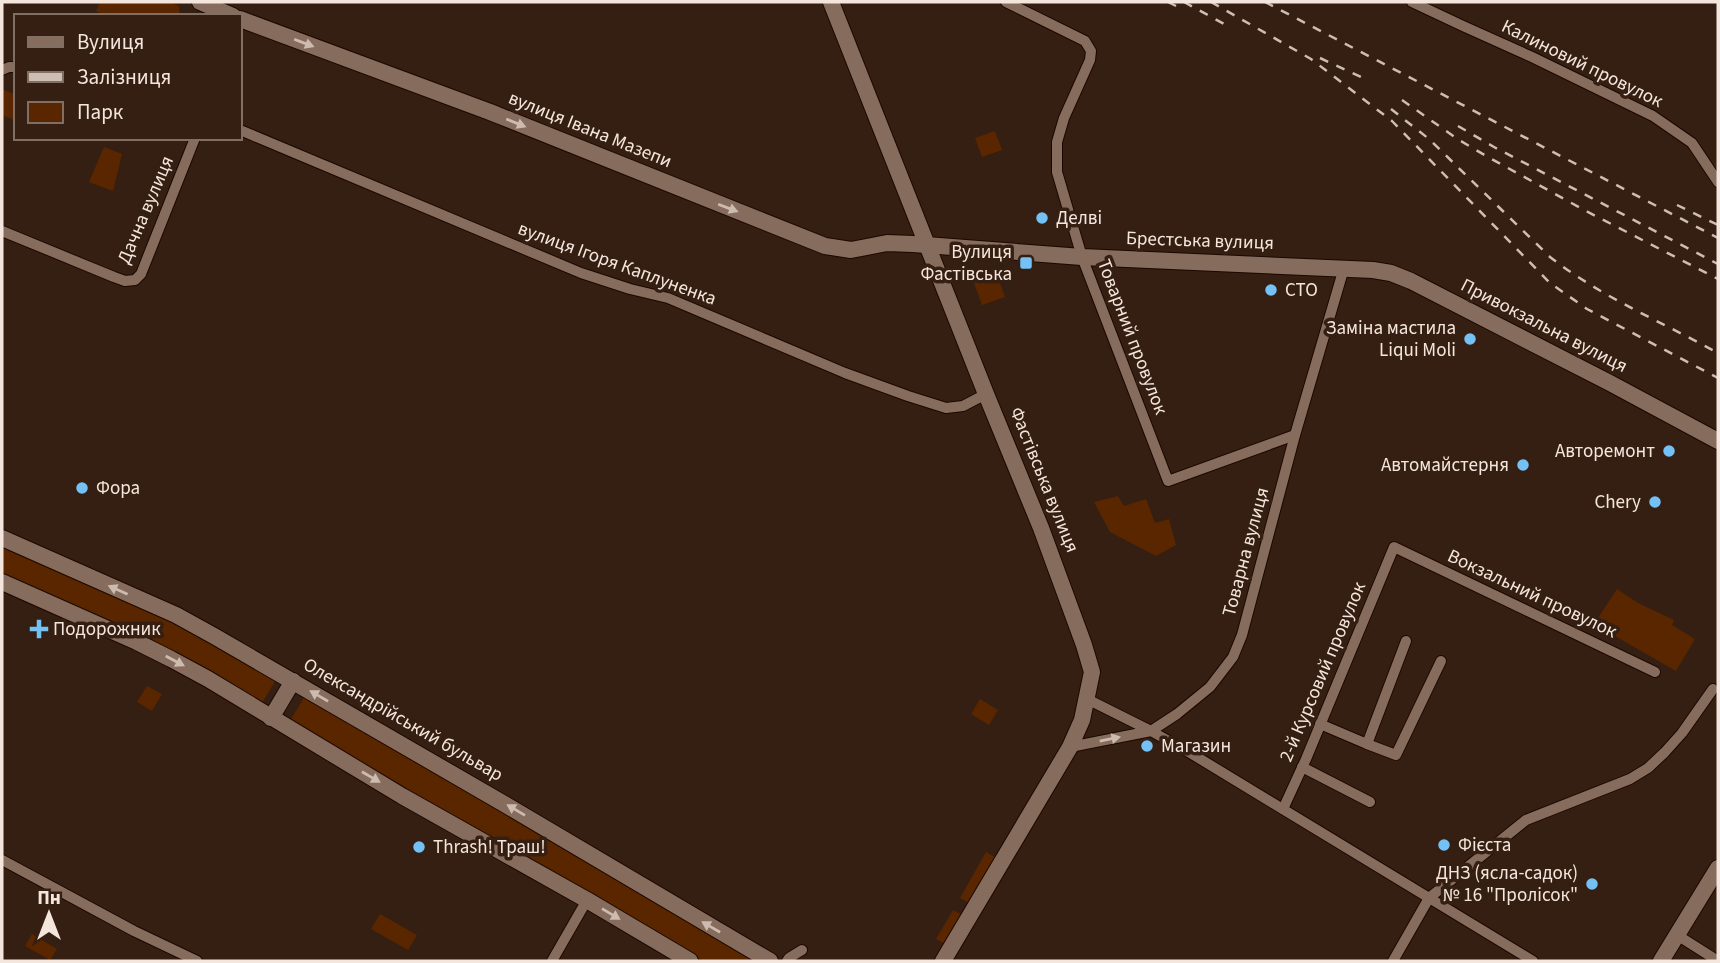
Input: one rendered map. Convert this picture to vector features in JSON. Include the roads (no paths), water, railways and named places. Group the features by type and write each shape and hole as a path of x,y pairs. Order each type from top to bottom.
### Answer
{"street":[{"path":"200,2 228,14"},
{"name":"Фастівська вулиця","path":"831,2 1041,528 1092,672 1082,720 1069,747 943,961"},
{"name":"Товарний провулок","path":"1006,2 1085,41 1091,51 1090,60 1064,117 1057,142 1057,172 1082,257 1168,481 1295,435"},
{"name":"Калиновий провулок","path":"1412,2 1653,116 1692,143 1718,182"},
{"name":"вулиця Івана Мазепи","path":"242,20 490,112 825,246 850,250 887,243 928,245"},
{"name":"вулиця Ігоря Каплуненка","path":"242,131 580,273 668,299 845,373 908,396 946,408 962,406 986,394"},
{"name":"Дачна вулиця","path":"2,230 114,277 125,281 135,280 141,274 194,140"},
{"name":"Брестська вулиця","path":"928,245 1082,257 1344,268"},
{"name":"Товарна вулиця","path":"1069,747 1151,731 1177,715 1210,687 1233,657 1344,268"},
{"name":"Привокзальна вулиця","path":"1344,268 1391,273 1411,281 1718,441"},
{"name":"Олександрійський бульвар","path":"2,538 176,615 770,961"},
{"name":"Вокзальний провулок","path":"1394,547 1655,671"},
{"name":"2-й Курсовий провулок","path":"1283,809 1394,547"},
{"path":"2,582 149,648 208,679 402,796 690,961"},
{"path":"1367,744 1406,640"},
{"path":"1320,724 1396,755 1441,661"},
{"path":"271,718 293,681"},
{"path":"1393,961 1429,898 1526,820 1630,779 1648,768 1682,733 1713,689"},
{"path":"1087,699 1151,731 1534,961"},
{"path":"1302,767 1370,802"},
{"path":"2,860 134,931 197,961"},
{"path":"1661,961 1718,868"},
{"path":"552,961 587,900"},
{"path":"1677,935 1718,961"},
{"path":"167,961 172,949"},
{"path":"787,961 802,950"}],"railway":[{"path":"1168,2 1176,6"},
{"path":"1184,2 1226,25"},
{"path":"1211,2 1311,59 1392,121 1550,283 1587,309 1718,378"},
{"path":"1265,2 1718,238"},
{"path":"1320,58 1361,77"},
{"path":"1402,100 1488,157 1718,279"},
{"path":"1391,109 1429,139 1550,257 1590,285 1718,353"},
{"path":"1458,126 1718,264"},
{"path":"1677,205 1718,225"}],"place":[{"name":"Делві","path":"1042,218"},
{"name":"Вулиця Фастівська","path":"1026,263"},
{"name":"СТО","path":"1271,290"},
{"name":"Заміна мастила Liqui Moli","path":"1470,339"},
{"name":"Авторемонт","path":"1669,451"},
{"name":"Автомайстерня","path":"1523,465"},
{"name":"Фора","path":"82,488"},
{"name":"Chery","path":"1655,502"},
{"name":"Подорожник","path":"39,629"},
{"name":"Магазин","path":"1147,746"},
{"name":"Фієста","path":"1444,845"},
{"name":"Thrash! Траш!","path":"419,847"},
{"name":"ДНЗ (ясла-садок) № 16 \"Пролісок\"","path":"1592,884"}]}
